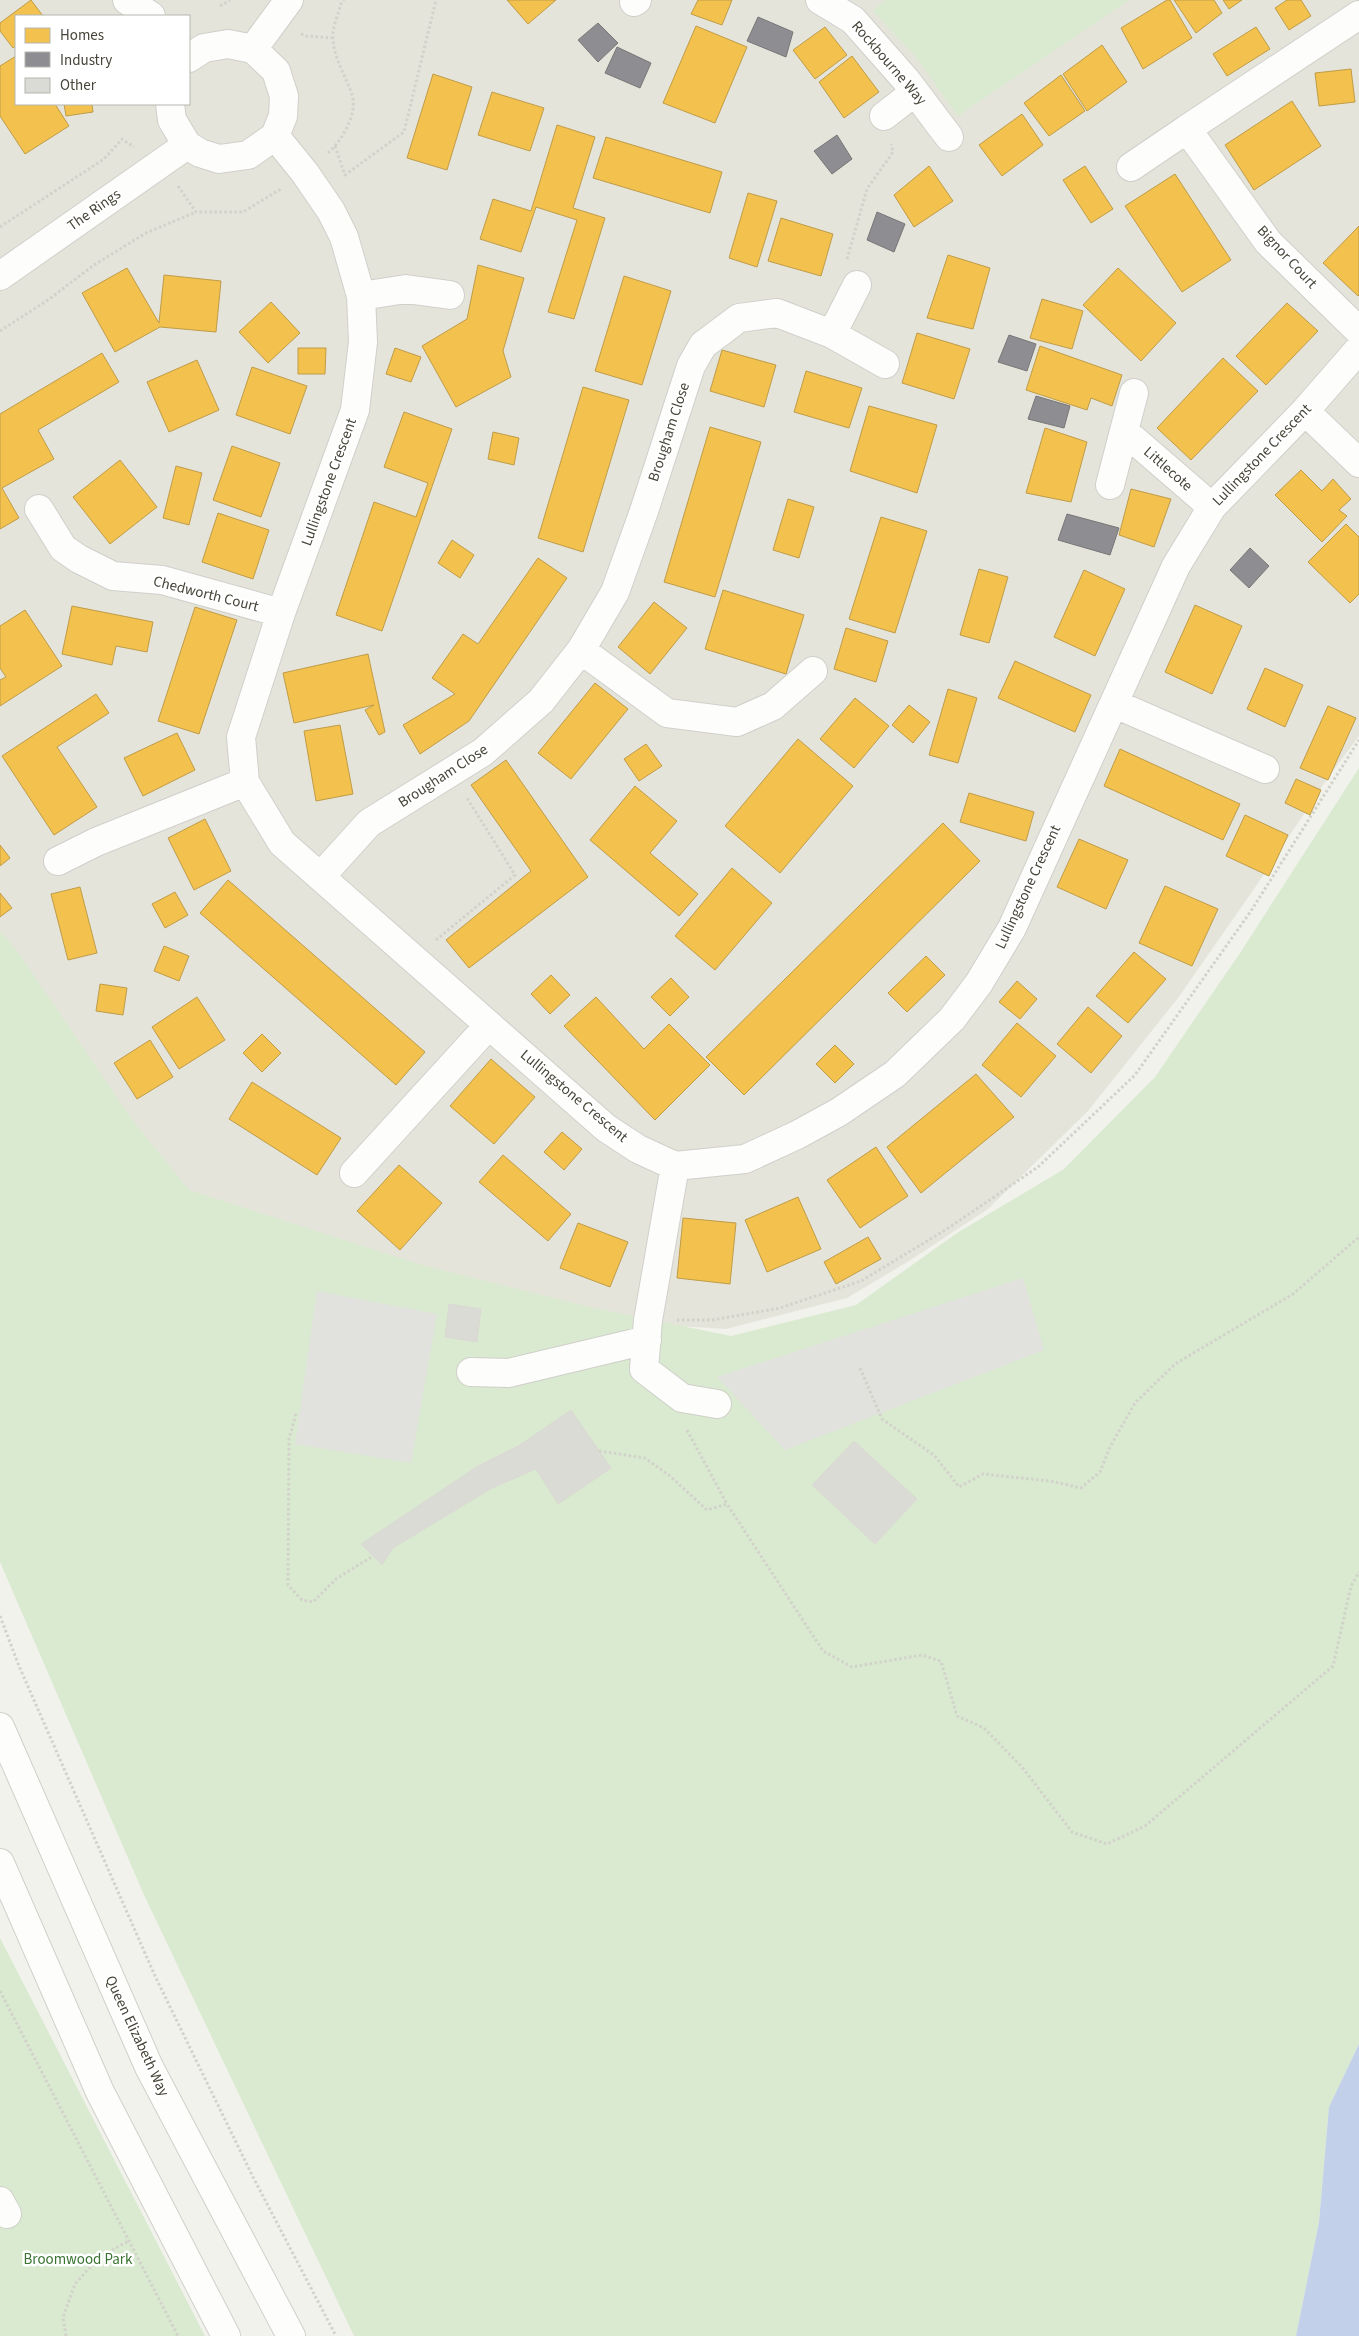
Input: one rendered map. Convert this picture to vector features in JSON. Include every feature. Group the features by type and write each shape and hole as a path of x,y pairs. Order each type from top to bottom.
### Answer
{"street":[{"path":"126,0 131,15"},
{"path":"126,0 149,15"},
{"path":"253,49 289,0"},
{"name":"Rockbourne Way","path":"820,0 853,20 915,92 949,137"},
{"path":"1130,166 1359,15"},
{"path":"170,105 172,120 187,145 200,153 219,159 248,155 274,136 283,116 284,96 276,71 253,49 228,44 194,49"},
{"path":"884,116 915,92"},
{"name":"Bignor Court","path":"1187,129 1268,242 1359,331"},
{"name":"Lullingstone Crescent","path":"274,136 305,173 331,211 344,237 361,296 364,342 355,410 281,613 241,737 245,782 282,843 412,959 531,1060 606,1128 638,1150 675,1166 745,1159 797,1135 839,1112 895,1074 952,1019 979,983 1012,928 1176,566 1212,506 1305,411 1359,349"},
{"name":"The Rings","path":"0,276 187,145"},
{"path":"832,334 856,284"},
{"path":"361,296 406,289 450,295"},
{"name":"Brougham Close","path":"321,876 369,823 483,752 541,701 581,650 615,592 644,512 691,366 703,345 738,318 777,313 832,334 885,364"},
{"name":"Littlecote","path":"1110,485 1134,393"},
{"path":"1305,411 1359,463"},
{"name":"Littlecote","path":"1124,431 1212,506"},
{"name":"Chedworth Court","path":"39,509 63,548 79,560 113,576 162,580 281,613"},
{"path":"581,650 667,713 737,722 773,706 813,670"},
{"path":"1115,704 1265,769"},
{"path":"58,861 96,842 245,782"},
{"path":"354,1173 489,1025"},
{"path":"675,1166 648,1330 644,1369 682,1398 717,1404"},
{"path":"470,1372 509,1373 648,1330"},
{"name":"Queen Elizabeth Way","path":"0,1727 149,2067 291,2336"},
{"path":"0,1863 100,2092 226,2336"}],"path":[{"path":"220,6 230,0"},
{"path":"335,146 345,175 404,132 436,0"},
{"path":"856,284 842,277 868,189 893,152 884,116"},
{"path":"0,331 48,300 109,256 146,233 196,212"},
{"path":"648,1330 780,1308 862,1281 947,1229 1038,1167 1135,1075 1251,911 1359,740"},
{"path":"412,959 515,876 450,771"},
{"path":"860,1368 882,1419 935,1456 959,1487 983,1474 1050,1481 1081,1488 1100,1472 1110,1447 1135,1403 1175,1364 1293,1294 1359,1237"},
{"path":"682,1398 686,1429 727,1504 823,1651 852,1667 922,1655 941,1661 957,1716 984,1728 1022,1768 1072,1832 1107,1844 1145,1826 1333,1666 1351,1586 1359,1572"},
{"path":"296,1414 289,1439 288,1585 302,1600 313,1602 336,1579 373,1556"},
{"path":"599,1451 645,1458 670,1476 708,1510 727,1504"},
{"path":"0,1616 19,1666 155,1976 253,2177 336,2336"},
{"path":"0,1991 178,2336"},
{"path":"66,2336 63,2317 75,2284 98,2258 130,2240"}],"shaded area":[{"path":"0,0 1359,0 1359,736 1327,779 1254,889 1178,998 1088,1111 988,1209 909,1261 847,1298 726,1329 564,1319 184,1189 168,1172 0,944"},
{"path":"1023,1278 1044,1350 785,1450 717,1377"},
{"path":"317,1291 437,1314 411,1463 295,1444"}],"green space":[{"path":"885,0 1129,0 958,116 915,56 873,11"},
{"path":"1359,768 1359,2044 1329,2107 1319,2222 1296,2336 354,2336 144,1895 0,1562 0,931 18,952 133,1121 189,1190 422,1265 594,1308 731,1336 856,1305 957,1233 1064,1169 1155,1077 1240,953"},
{"name":"Broomwood Park","path":"0,1938 205,2336 0,2336"}],"water":[{"path":"1359,2044 1359,2336 1296,2336 1319,2222 1329,2107"}],"building: Homes":[{"path":"31,0 42,15 15,15 15,47 13,48 0,31 0,23"},
{"path":"507,0 556,0 528,24"},
{"path":"698,0 732,0 722,25 691,14"},
{"path":"1170,0 1192,38 1143,69 1121,28"},
{"path":"1174,0 1214,0 1222,13 1196,33"},
{"path":"1223,0 1242,0 1229,9"},
{"path":"1287,0 1301,0 1311,16 1289,30 1275,8"},
{"path":"696,26 747,47 715,123 663,103"},
{"path":"825,27 847,55 815,79 793,50"},
{"path":"1256,27 1270,49 1227,76 1213,54"},
{"path":"1102,45 1127,82 1087,111 1063,74"},
{"path":"852,56 879,92 844,118 819,82"},
{"path":"15,57 15,105 56,105 69,126 25,154 0,116 0,66"},
{"path":"1351,69 1355,102 1319,106 1315,73"},
{"path":"433,74 472,87 447,170 407,158"},
{"path":"1061,75 1085,111 1049,136 1024,103"},
{"path":"492,92 544,108 530,151 478,135"},
{"path":"1292,101 1321,146 1254,190 1225,145"},
{"path":"64,105 92,105 93,112 66,116"},
{"path":"1022,114 1043,145 1002,176 979,145"},
{"path":"557,125 595,137 573,208 605,218 574,319 548,312 577,220 536,207 521,252 480,239 493,199 531,211"},
{"path":"606,137 722,172 710,213 593,178"},
{"path":"929,166 953,201 914,227 894,195"},
{"path":"1085,166 1113,209 1091,223 1063,180"},
{"path":"1175,174 1231,260 1182,292 1125,206"},
{"path":"748,193 777,201 757,267 729,258"},
{"path":"781,218 833,234 821,276 768,261"},
{"path":"1359,226 1359,295 1358,296 1323,263"},
{"path":"948,255 990,268 973,329 927,318"},
{"path":"478,265 524,278 503,351 511,377 456,407 422,346 467,319"},
{"path":"127,268 159,323 164,275 221,281 216,332 160,327 115,352 82,293"},
{"path":"1118,268 1176,323 1141,361 1083,305"},
{"path":"624,276 671,291 642,385 595,371"},
{"path":"1042,299 1083,311 1072,349 1030,338"},
{"path":"271,302 300,333 268,363 239,332"},
{"path":"1287,303 1318,331 1266,385 1236,356"},
{"path":"917,333 970,349 954,399 902,383"},
{"path":"1040,346 1122,375 1112,406 1091,398 1087,410 1026,390"},
{"path":"298,348 326,348 325,374 298,374"},
{"path":"395,348 421,357 411,382 386,374"},
{"path":"722,350 776,365 764,407 710,391"},
{"path":"102,353 119,382 38,430 54,459 2,488 19,518 0,529 0,414"},
{"path":"1223,358 1258,391 1191,460 1157,428"},
{"path":"197,360 219,410 169,432 147,382"},
{"path":"252,367 307,386 290,434 236,415"},
{"path":"806,371 862,388 849,428 794,412"},
{"path":"583,387 629,400 583,552 538,538"},
{"path":"869,406 937,425 917,493 850,471"},
{"path":"404,412 452,429 382,631 336,615 374,502 416,517 428,483 384,467"},
{"path":"710,427 761,442 715,597 664,582"},
{"path":"1045,428 1087,442 1071,502 1026,493"},
{"path":"493,432 519,438 514,465 488,459"},
{"path":"232,446 280,463 261,517 213,500"},
{"path":"120,460 157,507 110,544 73,497"},
{"path":"176,466 202,473 189,525 163,518"},
{"path":"1301,470 1322,491 1333,479 1351,499 1339,510 1347,516 1322,542 1275,495"},
{"path":"1131,489 1171,499 1154,547 1119,535"},
{"path":"788,499 814,507 799,558 773,550"},
{"path":"218,513 269,530 253,579 202,562"},
{"path":"881,517 927,531 895,633 849,619"},
{"path":"1346,524 1359,537 1359,594 1350,603 1308,562"},
{"path":"452,540 474,555 460,578 438,563"},
{"path":"538,558 567,578 469,721 420,754 403,725 455,694 432,678 463,634 478,644"},
{"path":"979,569 1008,577 989,643 960,635"},
{"path":"1084,570 1125,589 1095,656 1054,637"},
{"path":"723,590 804,615 786,674 705,649"},
{"path":"654,602 687,628 650,674 618,647"},
{"path":"1195,605 1242,626 1212,694 1165,672"},
{"path":"72,606 153,622 147,652 116,646 112,665 62,654"},
{"path":"195,607 237,620 199,734 158,721"},
{"path":"25,610 62,666 0,706 0,680 6,677 0,668 0,626"},
{"path":"846,628 888,641 876,682 834,669"},
{"path":"368,654 385,732 379,735 365,710 374,705 294,723 283,673"},
{"path":"1015,661 1091,695 1075,732 998,698"},
{"path":"1265,668 1303,685 1285,727 1247,709"},
{"path":"595,683 628,709 571,779 538,753"},
{"path":"948,689 977,698 958,763 929,755"},
{"path":"96,694 109,713 57,747 97,807 54,835 2,756"},
{"path":"855,698 889,726 854,768 820,739"},
{"path":"909,705 930,722 913,743 892,725"},
{"path":"1328,706 1356,718 1328,780 1300,768"},
{"path":"340,725 353,794 316,801 304,731"},
{"path":"177,733 195,770 143,796 124,758"},
{"path":"798,739 853,786 780,873 725,826"},
{"path":"646,744 662,766 639,781 624,759"},
{"path":"1120,749 1240,804 1223,840 1104,786"},
{"path":"506,760 588,877 469,968 446,940 531,871 471,785"},
{"path":"1296,779 1321,790 1310,815 1285,803"},
{"path":"635,786 677,821 650,853 698,894 679,916 590,840"},
{"path":"969,793 1034,812 1026,841 960,822"},
{"path":"1245,815 1288,835 1269,876 1226,856"},
{"path":"205,819 231,871 194,890 168,838"},
{"path":"943,823 980,861 744,1095 706,1057"},
{"path":"1079,839 1128,860 1106,909 1057,887"},
{"path":"0,845 10,858 0,866"},
{"path":"732,868 772,903 715,970 675,936"},
{"path":"228,880 425,1052 396,1085 200,913"},
{"path":"1165,886 1218,909 1192,966 1139,943"},
{"path":"80,887 97,953 68,960 51,894"},
{"path":"175,892 188,915 165,928 152,904"},
{"path":"0,893 12,908 0,917"},
{"path":"164,946 189,956 179,981 154,971"},
{"path":"1134,952 1166,979 1128,1023 1096,996"},
{"path":"926,956 945,975 907,1012 888,993"},
{"path":"551,975 570,995 550,1014 531,994"},
{"path":"671,978 689,997 670,1016 651,997"},
{"path":"1017,981 1037,999 1020,1019 999,1002"},
{"path":"100,984 127,988 123,1015 96,1011"},
{"path":"197,997 225,1040 179,1069 152,1027"},
{"path":"596,997 644,1049 669,1024 710,1065 655,1120 564,1026"},
{"path":"1088,1007 1122,1036 1091,1073 1057,1044"},
{"path":"1017,1023 1056,1056 1021,1097 982,1065"},
{"path":"262,1034 281,1053 262,1072 243,1053"},
{"path":"150,1040 173,1077 137,1099 114,1063"},
{"path":"835,1045 854,1064 835,1083 816,1064"},
{"path":"491,1059 535,1097 494,1144 450,1106"},
{"path":"976,1074 1014,1117 921,1193 887,1147"},
{"path":"252,1082 341,1138 317,1175 229,1119"},
{"path":"562,1132 582,1149 564,1170 544,1152"},
{"path":"876,1147 908,1196 860,1228 827,1180"},
{"path":"503,1155 571,1214 548,1241 479,1182"},
{"path":"399,1165 442,1203 400,1250 357,1211"},
{"path":"798,1197 821,1249 767,1272 745,1220"},
{"path":"683,1218 736,1223 730,1284 677,1278"},
{"path":"578,1223 628,1242 610,1287 560,1268"},
{"path":"868,1237 881,1259 836,1284 824,1262"}],"building: Industry":[{"path":"758,17 793,32 786,57 747,41"},
{"path":"598,23 618,43 598,62 578,40"},
{"path":"617,47 651,63 640,88 605,73"},
{"path":"837,135 852,159 832,174 814,151"},
{"path":"877,212 905,224 894,252 867,240"},
{"path":"1009,335 1036,344 1027,371 998,362"},
{"path":"1036,396 1070,406 1064,428 1028,419"},
{"path":"1067,514 1119,528 1110,555 1058,540"},
{"path":"1250,548 1269,566 1249,588 1230,570"}],"building: Other":[{"path":"449,1304 481,1309 477,1342 445,1337"},
{"path":"571,1410 611,1468 558,1504 536,1469 492,1488 393,1548 382,1565 361,1544 478,1466 520,1445"},
{"path":"854,1441 917,1499 875,1544 812,1485"}]}
